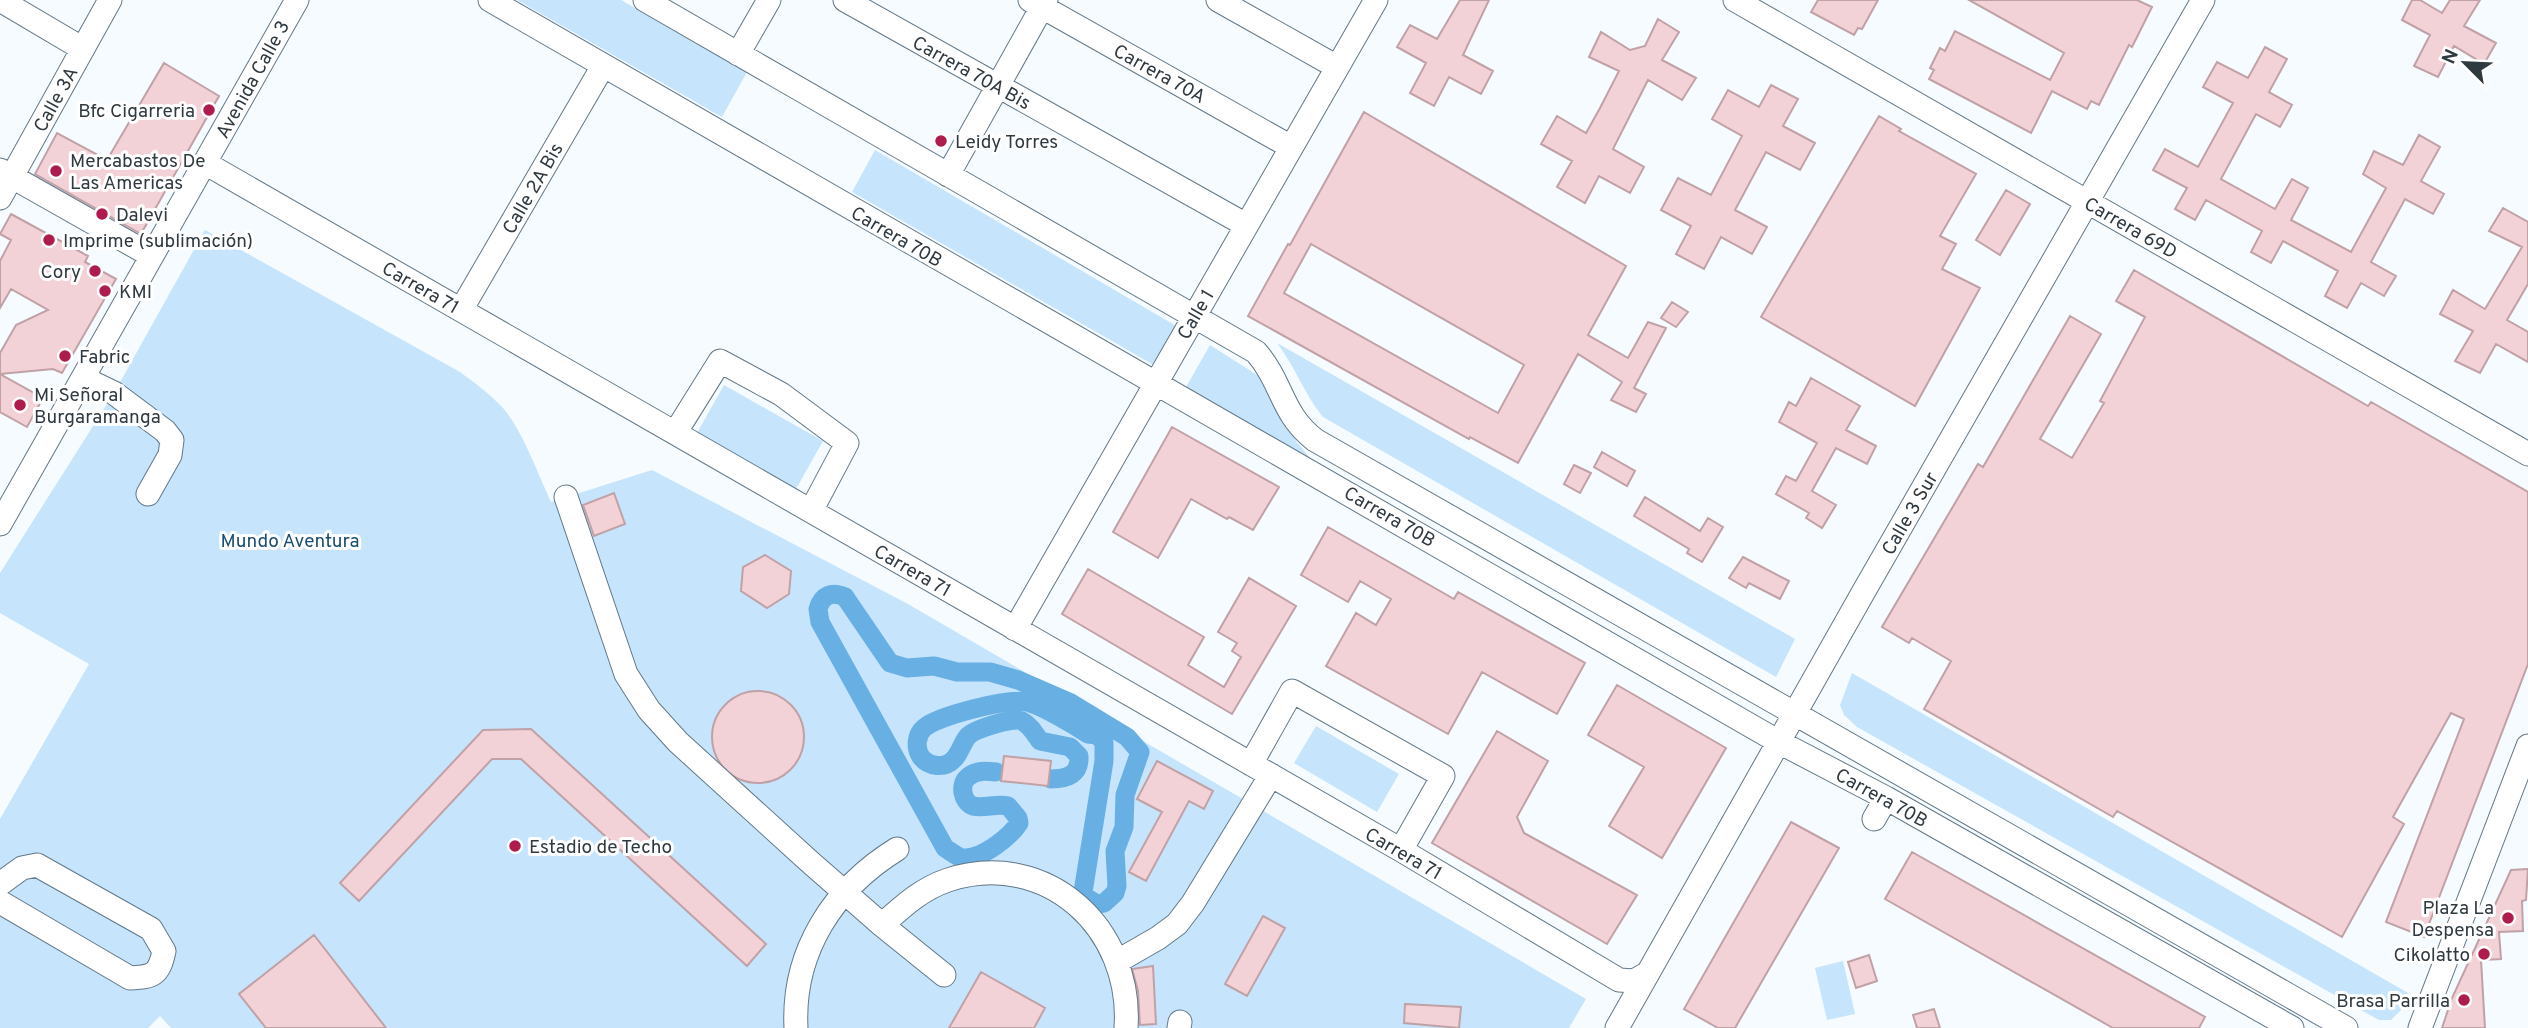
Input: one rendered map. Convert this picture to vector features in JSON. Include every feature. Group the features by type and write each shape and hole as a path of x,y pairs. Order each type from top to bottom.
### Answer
{"street":[{"path":"1,0 83,49"},
{"name":"Calle 3A","path":"0,198 6,173 83,49 110,0"},
{"name":"Avenida Calle 3","path":"0,524 297,0"},
{"name":"Carrera 70B","path":"490,0 1779,742 1886,798 2292,1028"},
{"name":"Carrera 70B","path":"645,0 1256,352 1269,367 1289,414 1301,429 1315,440 2346,1028"},
{"path":"738,54 769,0"},
{"name":"Carrera 70A Bis","path":"845,0 1246,225"},
{"path":"1218,0 1337,67"},
{"name":"Calle 1","path":"1015,629 1376,0"},
{"name":"Carrera 69D","path":"1735,0 2528,454"},
{"name":"Calle 3 Sur","path":"1621,1021 2203,0"},
{"path":"947,175 998,86 1039,2"},
{"name":"Carrera 70A","path":"1039,2 1291,147"},
{"name":"Calle 2A Bis","path":"461,310 603,66"},
{"name":"Carrera 71","path":"205,163 1262,770 1619,980"},
{"path":"6,173 152,256"},
{"path":"675,433 720,361 781,394 847,443 811,511"},
{"path":"83,378 114,393 165,431 172,440 170,455 148,494"},
{"path":"566,497 626,674 649,710 678,742 843,892 944,975"},
{"path":"1118,961 1158,939 1177,924 1193,903 1298,694 1437,773 1395,847"},
{"path":"2420,1028 2528,746"},
{"path":"1874,819 1886,798"},
{"path":"796,1028 797,1000 807,955 816,934 843,892 867,870 897,849"},
{"path":"0,884 22,868 37,865 151,929 164,951 161,967 149,977 130,978 0,902"},
{"path":"882,925 905,903 948,880 997,874 1021,877 1044,885 1066,896 1085,911 1101,930 1118,961 1126,988 1126,1028"},
{"path":"1621,1021 1625,993 1619,980 1634,981 1648,974"}],"green space":[{"path":"517,0 621,0 747,72 722,117"},
{"path":"875,150 1178,327 1159,368 852,192"},
{"name":"Mundo Aventura","path":"205,230 460,372 477,385 510,417 551,502 652,470 908,604 1586,999 1569,1028 171,1028 160,1016 148,1028 0,1028 0,819 89,664 0,613 0,573 114,393"},
{"path":"1277,343 1795,639 1776,677 1323,417"},
{"path":"1210,345 1265,380 1296,441 1313,462 1186,387"},
{"path":"724,385 823,441 796,489 697,433"},
{"path":"1852,673 2408,993 2401,1010 2391,1020 2379,1020 1857,727 1844,715 1840,705"},
{"path":"1316,726 1399,774 1377,812 1294,763"},
{"path":"1843,961 1855,1014 1827,1020 1815,968"}],"building":[{"path":"1460,0 1489,0 1463,55 1493,71 1481,94 1449,77 1434,106 1410,93 1426,63 1397,47 1410,25 1437,39"},
{"path":"1818,0 1878,0 1862,29 1858,28 1854,35 1811,12"},
{"path":"1969,0 2137,0 2152,7 2132,47 2129,45 2099,105 2091,101 2087,109 2052,91 2031,133 1929,79 1934,70 1930,68 1940,48 1945,51 1955,31 2050,80 2064,53"},
{"path":"2412,0 2420,0 2442,13 2450,0 2480,0 2464,26 2496,43 2484,64 2454,46 2438,77 2414,66 2430,35 2402,20"},
{"path":"1658,19 1679,32 1662,60 1696,78 1682,100 1648,80 1613,149 1644,167 1630,193 1599,176 1585,203 1557,187 1572,161 1541,144 1557,116 1586,133 1600,108 1619,71 1589,57 1601,32 1630,50 1645,46"},
{"path":"2265,47 2287,59 2269,92 2292,105 2280,127 2256,114 2221,179 2275,209 2292,179 2308,188 2291,220 2351,252 2386,188 2363,174 2374,151 2403,165 2419,135 2440,147 2421,181 2444,194 2433,214 2405,199 2371,262 2396,276 2384,296 2361,283 2347,308 2325,296 2338,271 2283,241 2271,263 2251,252 2262,231 2206,200 2195,220 2175,209 2187,188 2153,170 2165,149 2198,167 2233,103 2203,87 2217,62 2248,78"},
{"path":"164,63 219,96 141,234 35,174 57,133 107,160"},
{"path":"1771,85 1798,99 1783,126 1815,143 1800,170 1766,152 1735,210 1767,227 1752,254 1721,237 1704,269 1676,254 1691,226 1661,210 1678,178 1711,195 1742,136 1712,119 1728,90 1759,107"},
{"path":"1364,112 1626,266 1588,335 1628,358 1648,322 1666,328 1634,388 1646,394 1636,412 1611,400 1622,382 1578,354 1518,463 1470,437 1469,439 1248,316 1288,244 1290,245","holes":["1311,244 1524,365 1498,413 1284,293"]},
{"path":"1879,116 1901,129 1899,131 1976,174 1940,236 1956,244 1942,269 1980,288 1915,406 1761,317"},
{"path":"2006,190 2030,204 2000,255 1976,240"},
{"path":"2503,208 2528,222 2528,284 2507,320 2528,332 2528,362 2496,344 2480,373 2455,361 2473,331 2440,314 2453,290 2485,309 2522,247 2489,231"},
{"path":"11,214 88,256 85,262 116,279 62,373 53,369 0,374 0,353 16,325 48,310 11,289 0,308 0,261 11,240 0,234"},
{"path":"2134,270 2368,406 2371,402 2528,492 2528,664 2424,937 2386,922 2464,719 2451,713 2393,817 2404,824 2342,937 2117,811 2113,817 1924,709 1951,661 1912,638 1909,643 1882,627 1978,464 1983,467 2070,316 2101,334 2040,439 2072,458 2104,403 2100,401 2145,317 2116,301"},
{"path":"1672,302 1688,312 1676,327 1661,318"},
{"name":"Mi Señoral Burgaramanga","path":"0,374 43,398 27,427 0,412"},
{"path":"1811,378 1860,406 1846,430 1876,446 1867,464 1836,448 1812,491 1836,505 1822,528 1806,518 1809,513 1776,494 1786,476 1796,481 1817,443 1779,422 1789,402 1796,406"},
{"path":"1172,427 1279,487 1253,530 1191,499 1158,558 1113,532"},
{"path":"1602,452 1635,471 1627,486 1594,467"},
{"path":"1574,465 1591,473 1580,493 1564,484"},
{"path":"614,493 625,524 594,536 583,505"},
{"path":"1645,497 1700,531 1708,518 1723,527 1702,562 1687,553 1689,549 1634,516"},
{"path":"1328,527 1454,599 1458,592 1585,663 1557,714 1482,672 1448,734 1326,666 1356,613 1376,625 1391,599 1360,581 1348,602 1301,575"},
{"path":"765,555 791,571 789,594 767,608 741,591 743,567"},
{"path":"1743,557 1789,581 1780,599 1749,583 1746,588 1729,578"},
{"path":"1088,569 1204,637 1188,665 1224,687 1241,657 1232,651 1237,643 1218,632 1249,578 1296,606 1232,714 1062,614"},
{"path":"1617,685 1726,748 1662,858 1609,826 1644,767 1588,735"},
{"path":"758,691 776,694 791,704 801,719 804,737 801,755 791,770 776,780 758,783 740,780 725,770 715,755 712,737 715,719 725,704 740,694"},
{"path":"531,729 766,944 747,966 521,759 492,759 359,901 340,883 483,730"},
{"path":"1497,731 1548,761 1517,817 1524,833 1637,895 1607,944 1432,843"},
{"path":"1004,756 1051,761 1048,786 1001,781"},
{"path":"1157,761 1213,791 1204,809 1189,801 1146,881 1129,872 1162,812 1137,799"},
{"path":"1791,822 1839,848 1735,1028 1718,1028 1684,1009"},
{"path":"1912,852 2205,1017 2199,1028 2113,1028 1885,899"},
{"path":"2528,869 2526,900 2522,901 2523,931 2499,932 2501,959 2481,960 2485,1028 2442,1028 2452,998 2511,870"},
{"path":"1263,916 1285,928 1247,996 1225,984"},
{"path":"314,935 386,1028 266,1028 239,994"},
{"path":"1869,955 1877,981 1856,988 1848,962"},
{"path":"1153,966 1156,1024 1140,1025 1138,991 1132,969"},
{"path":"981,972 1045,1008 1034,1028 949,1028"},
{"path":"1405,1004 1461,1007 1459,1028 1404,1023"},
{"path":"1934,1009 1940,1028 1917,1028 1913,1015"}],"waterway":[{"path":"996,772 978,772 968,777 963,784 964,797 973,806 1008,806 1019,823 1009,835 987,851 971,857 959,857 945,848 820,622 818,609 825,597 832,594 845,597 890,663 907,668 934,666 957,672 990,672 1018,680 1071,703 1127,737 1140,752 1125,795 1124,827 1115,851 1117,886 1115,893 1104,903 1097,904 1085,897 1083,892 1104,761 1104,742 1097,735 1088,734 1040,707 1017,701 989,705 943,718 924,728 918,738 921,757 937,766 954,759 972,733 1003,722 1022,721 1040,741 1070,747 1079,756 1079,762 1072,774 1051,779"}],"place":[{"name":"Bfc Cigarreria","path":"209,110"},
{"name":"Leidy Torres","path":"941,141"},
{"name":"Mercabastos De Las Americas","path":"56,171"},
{"name":"Dalevi","path":"102,214"},
{"name":"Imprime (sublimación)","path":"49,240"},
{"name":"Cory","path":"95,271"},
{"name":"KMI","path":"105,291"},
{"name":"Fabric","path":"65,356"},
{"name":"Mi Señoral Burgaramanga","path":"20,405"},
{"name":"Estadio de Techo","path":"515,846"},
{"name":"Plaza La Despensa","path":"2508,918"},
{"name":"Cikolatto","path":"2484,954"},
{"name":"Brasa Parrilla","path":"2464,1000"}]}
